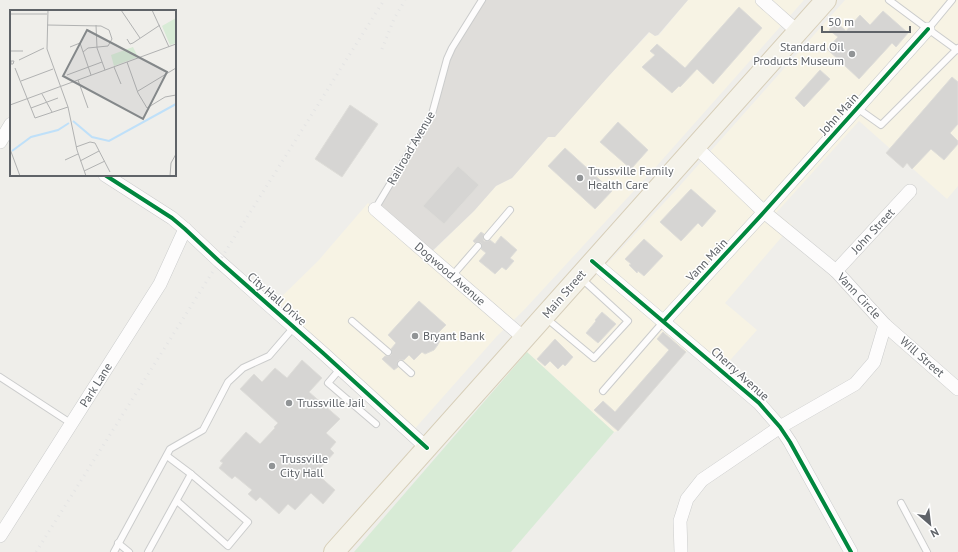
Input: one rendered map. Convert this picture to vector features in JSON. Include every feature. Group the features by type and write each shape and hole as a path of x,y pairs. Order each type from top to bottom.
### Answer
{"main road":[{"name":"Main Street","path":"334,552 826,0"}],"street":[{"path":"762,0 798,32"},
{"name":"John Main","path":"764,212 928,28"},
{"path":"0,142 10,126"},
{"name":"Vann Circle","path":"681,552 680,521 687,499 702,480 780,427 855,384 874,362 885,325 836,271 764,212 696,147"},
{"name":"City Hall Drive","path":"107,176 172,218 185,229 427,448"},
{"name":"John Street","path":"836,271 910,191"},
{"name":"Dogwood Avenue","path":"375,209 525,339"},
{"name":"Vann Main","path":"664,321 764,212"},
{"name":"Park Lane","path":"0,536 160,284 185,229"},
{"name":"Cherry Avenue","path":"592,261 759,402 780,427 790,442 851,552"},
{"name":"Will Street","path":"885,325 958,389"}],"lane":[{"name":"Railroad Avenue","path":"375,209 432,114 447,59 452,48 482,0"},
{"path":"857,108 881,125 957,49 889,0"},
{"path":"928,28 952,0"},
{"path":"487,237 510,210"},
{"path":"452,276 478,246"},
{"path":"545,316 594,358 628,321 579,276"},
{"path":"352,321 388,352"},
{"path":"604,391 664,321"},
{"path":"114,552 170,450 204,430 228,382 243,368 269,356 294,327"},
{"path":"401,364 410,373"},
{"path":"341,369 328,383 376,424"},
{"path":"0,377 72,424"},
{"path":"166,456 191,474 248,522 228,546 177,501"},
{"path":"148,552 191,474"},
{"path":"901,503 927,552"},
{"path":"118,543 130,552"}],"shaded area":[{"path":"482,0 688,0 658,35 655,36 649,32 555,137 548,137 512,178 496,186 474,211 428,255 375,209 432,114 447,59"},
{"path":"688,0 804,0 654,169 523,311 497,336 411,433 271,307 318,261 368,203 429,255 474,211 496,186 512,178 548,137 607,78 650,32 655,36 659,35"},
{"path":"845,0 958,0 958,186 947,199 859,121 776,213 792,225 725,303 757,330 724,367 687,351 618,431 614,432 527,352 676,190"}],"green space":[{"path":"527,352 614,432 511,552 354,552"}],"building":[{"path":"739,7 762,28 713,84 697,69 680,87 679,86 672,93 642,67 655,55 650,51 657,44 685,68"},
{"path":"883,11 908,33 896,47 892,43 859,79 827,49 838,37 829,30 836,22 846,31 860,15 870,25"},
{"path":"820,70 830,79 804,107 795,98"},
{"path":"952,77 958,82 958,124 950,133 958,141 958,144 944,160 931,149 912,169 907,163 903,168 886,153"},
{"path":"350,105 378,124 342,177 315,159"},
{"path":"618,122 648,150 631,169 600,142"},
{"name":"Trussville Family Health Care","path":"565,148 612,191 595,209 548,166"},
{"path":"458,166 479,185 444,224 423,206"},
{"path":"691,189 716,211 702,227 698,223 681,241 660,222"},
{"path":"481,232 484,234 484,241 490,240 495,244 501,236 517,250 510,258 514,261 506,270 502,267 495,274 479,261 486,253 481,249 481,243 475,243 473,241"},
{"path":"644,239 663,256 644,276 638,271 637,273 629,265 631,264 625,259"},
{"name":"Bryant Bank","path":"419,301 446,325 438,333 442,336 441,339 434,350 425,354 422,352 414,360 409,355 404,360 399,360 397,363 398,367 394,370 382,359 385,356 391,355 391,349 396,343 388,335"},
{"path":"602,312 616,324 598,343 586,333"},
{"path":"663,332 686,352 618,431 594,410 603,401 615,412 669,350 657,339"},
{"path":"555,339 573,357 565,366 563,364 558,369 550,361 545,366 537,359"},
{"name":"Trussville City Hall","path":"302,360 322,378 309,392 340,419 326,433 336,442 330,449 334,453 316,473 335,490 323,504 311,493 295,510 288,504 279,514 260,497 256,501 248,494 252,490 235,476 232,479 219,468 223,463 220,461 246,432 260,444 278,423 240,389 254,374 262,382 275,368 287,378"}],"railway":[{"path":"36,552 384,0"},
{"path":"382,49 394,19 405,0"}],"cycle path":[{"path":"664,321 928,29"},
{"path":"107,176 172,218 185,229 427,448"},
{"path":"592,261 759,403 780,427 790,442 851,552"}],"place":[{"name":"Standard Oil Products Museum","path":"852,54"},
{"name":"Trussville Family Health Care","path":"580,178"},
{"name":"Bryant Bank","path":"415,336"},
{"name":"Trussville Jail","path":"289,403"},
{"name":"Trussville City Hall","path":"272,466"}]}
